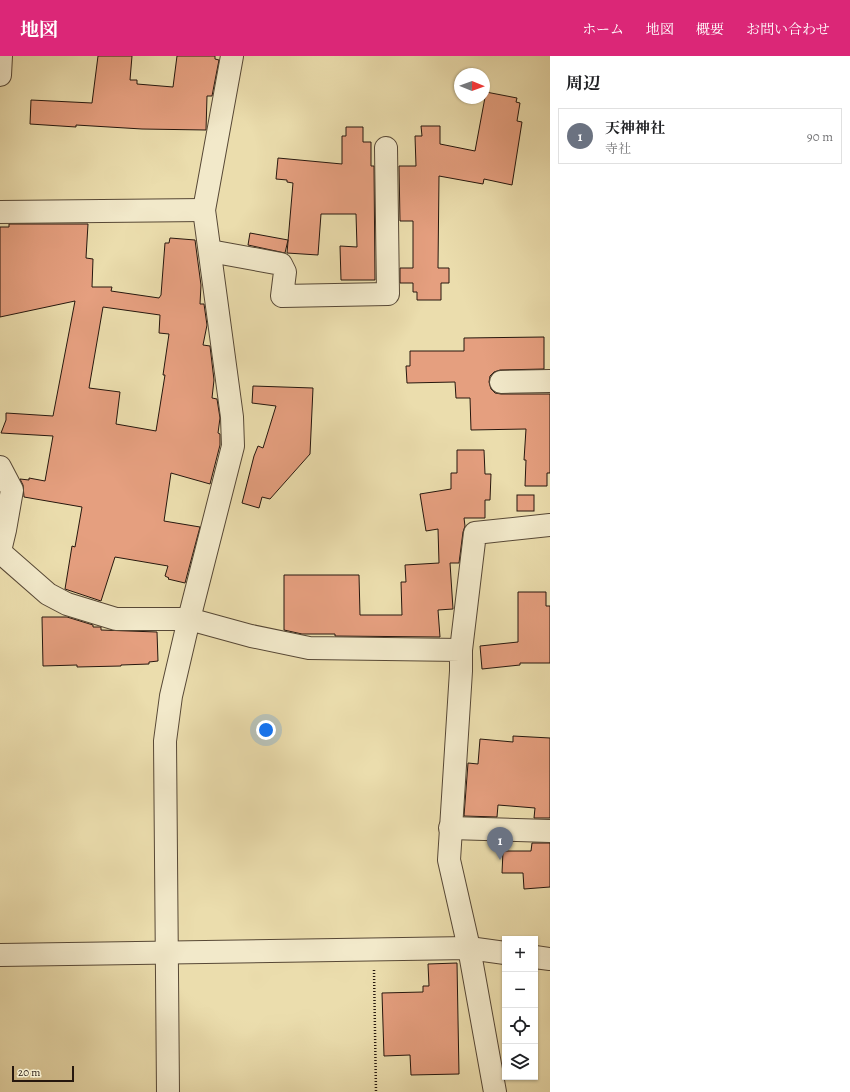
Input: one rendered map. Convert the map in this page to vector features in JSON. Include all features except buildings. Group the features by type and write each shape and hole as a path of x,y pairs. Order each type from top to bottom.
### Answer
{"street":[{"path":"0,75 1,56"},
{"path":"168,1092 165,741 171,696 233,446 232,418 204,210 232,56"},
{"path":"210,251 281,264 285,272 282,296 388,294 386,148"},
{"path":"0,212 204,210"},
{"path":"501,382 550,381"},
{"path":"0,467 12,490 0,551 48,594 67,604 116,619 189,619 251,636 309,648 461,650"},
{"path":"495,1092 470,948 449,860 461,650 475,533 550,525"},
{"path":"450,828 550,831"},
{"path":"0,955 470,948 502,953"},
{"path":"538,958 550,960"}],"path":[{"path":"374,949 376,1092"}],"place":[{"name":"天神神社","path":"500,860"}]}
